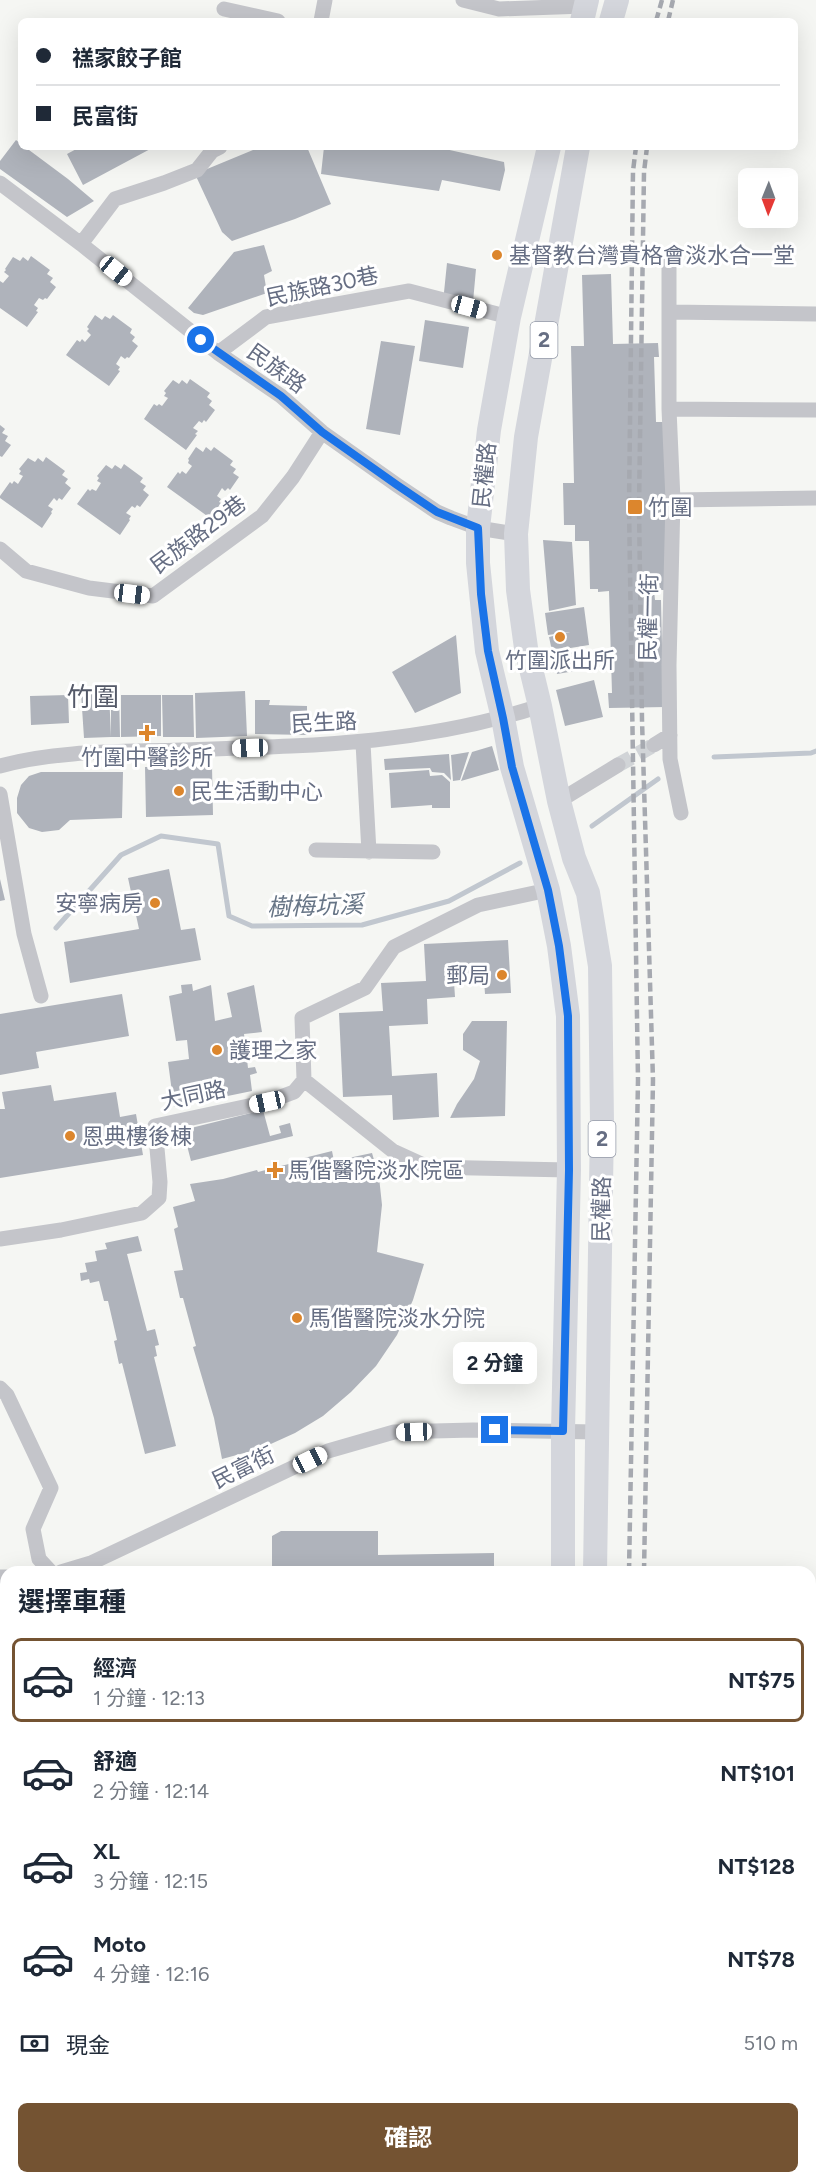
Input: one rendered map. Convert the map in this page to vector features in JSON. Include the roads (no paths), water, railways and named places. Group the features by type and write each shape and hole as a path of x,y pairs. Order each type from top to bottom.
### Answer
{"main road":[{"path":"612,18 617,0"},
{"name":"民權路","path":"548,150 509,317 489,430 478,528 481,594 488,651 512,767 548,890 559,946 568,1016 569,1170 563,1431 563,1566"},
{"name":"民權路","path":"577,150 526,437 516,534 518,590 526,648 559,801 588,893 600,966 603,1124 595,1566"}],"street":[{"path":"322,18 325,0"},
{"path":"463,0 500,9 585,9"},
{"path":"224,9 264,18"},
{"path":"81,244 116,199 197,170 214,150"},
{"name":"民族路","path":"0,183 218,353 281,396 322,432 437,512 478,528 516,534"},
{"name":"民權一街","path":"669,262 669,409 673,500 669,664 670,759 681,813"},
{"name":"民族路30巷","path":"218,353 266,317 409,291 509,317"},
{"path":"669,312 816,314"},
{"path":"669,409 816,410"},
{"name":"民族路29巷","path":"0,549 26,570 89,588 153,596 262,516 293,477 322,432"},
{"path":"673,500 816,498"},
{"name":"民生路","path":"0,766 26,759 116,753 363,743 414,736 503,718 540,706"},
{"path":"654,744 671,742"},
{"path":"363,743 369,852"},
{"path":"559,801 618,765"},
{"path":"0,794 24,934 41,996"},
{"path":"316,850 434,852"},
{"path":"548,890 478,905 394,948 365,988 302,1018 304,1080 393,1151 428,1167 569,1170"},
{"name":"大同路","path":"0,1239 61,1230 142,1213 159,1198 160,1182 155,1126 267,1102 294,1092 304,1080"},
{"path":"0,1388 8,1395 51,1488 33,1529 39,1559 45,1566"},
{"name":"民富街","path":"81,1566 328,1451 394,1432 473,1430 596,1432"}],"waterway":[{"name":"樹梅坑溪","path":"714,757 816,751"},
{"name":"樹梅坑溪","path":"592,826 658,779"},
{"name":"樹梅坑溪","path":"56,928 121,855 161,836 218,844 229,916 252,926 362,925 449,901 520,863"}],"tunnel":[{"path":"618,765 654,745"}],"railway":[{"path":"657,18 662,0"},
{"path":"669,18 673,0"},
{"path":"629,1566 638,1080 629,506 633,171 636,150"},
{"path":"644,1566 653,1080 642,720 639,507 644,172 647,150"}],"place":[{"name":"基督教台灣貴格會淡水合一堂","path":"497,255"},
{"name":"竹圍","path":"635,507"},
{"name":"竹圍派出所","path":"560,637"},
{"name":"竹圍中醫診所","path":"147,733"},
{"name":"民生活動中心","path":"179,791"},
{"name":"安寧病房","path":"155,903"},
{"name":"郵局","path":"502,975"},
{"name":"護理之家","path":"217,1050"},
{"name":"恩典樓後棟","path":"70,1136"},
{"name":"馬偕醫院淡水院區","path":"275,1170"},
{"name":"馬偕醫院淡水分院","path":"297,1318"}],"district":[{"name":"竹圍","path":"93,697"}]}
